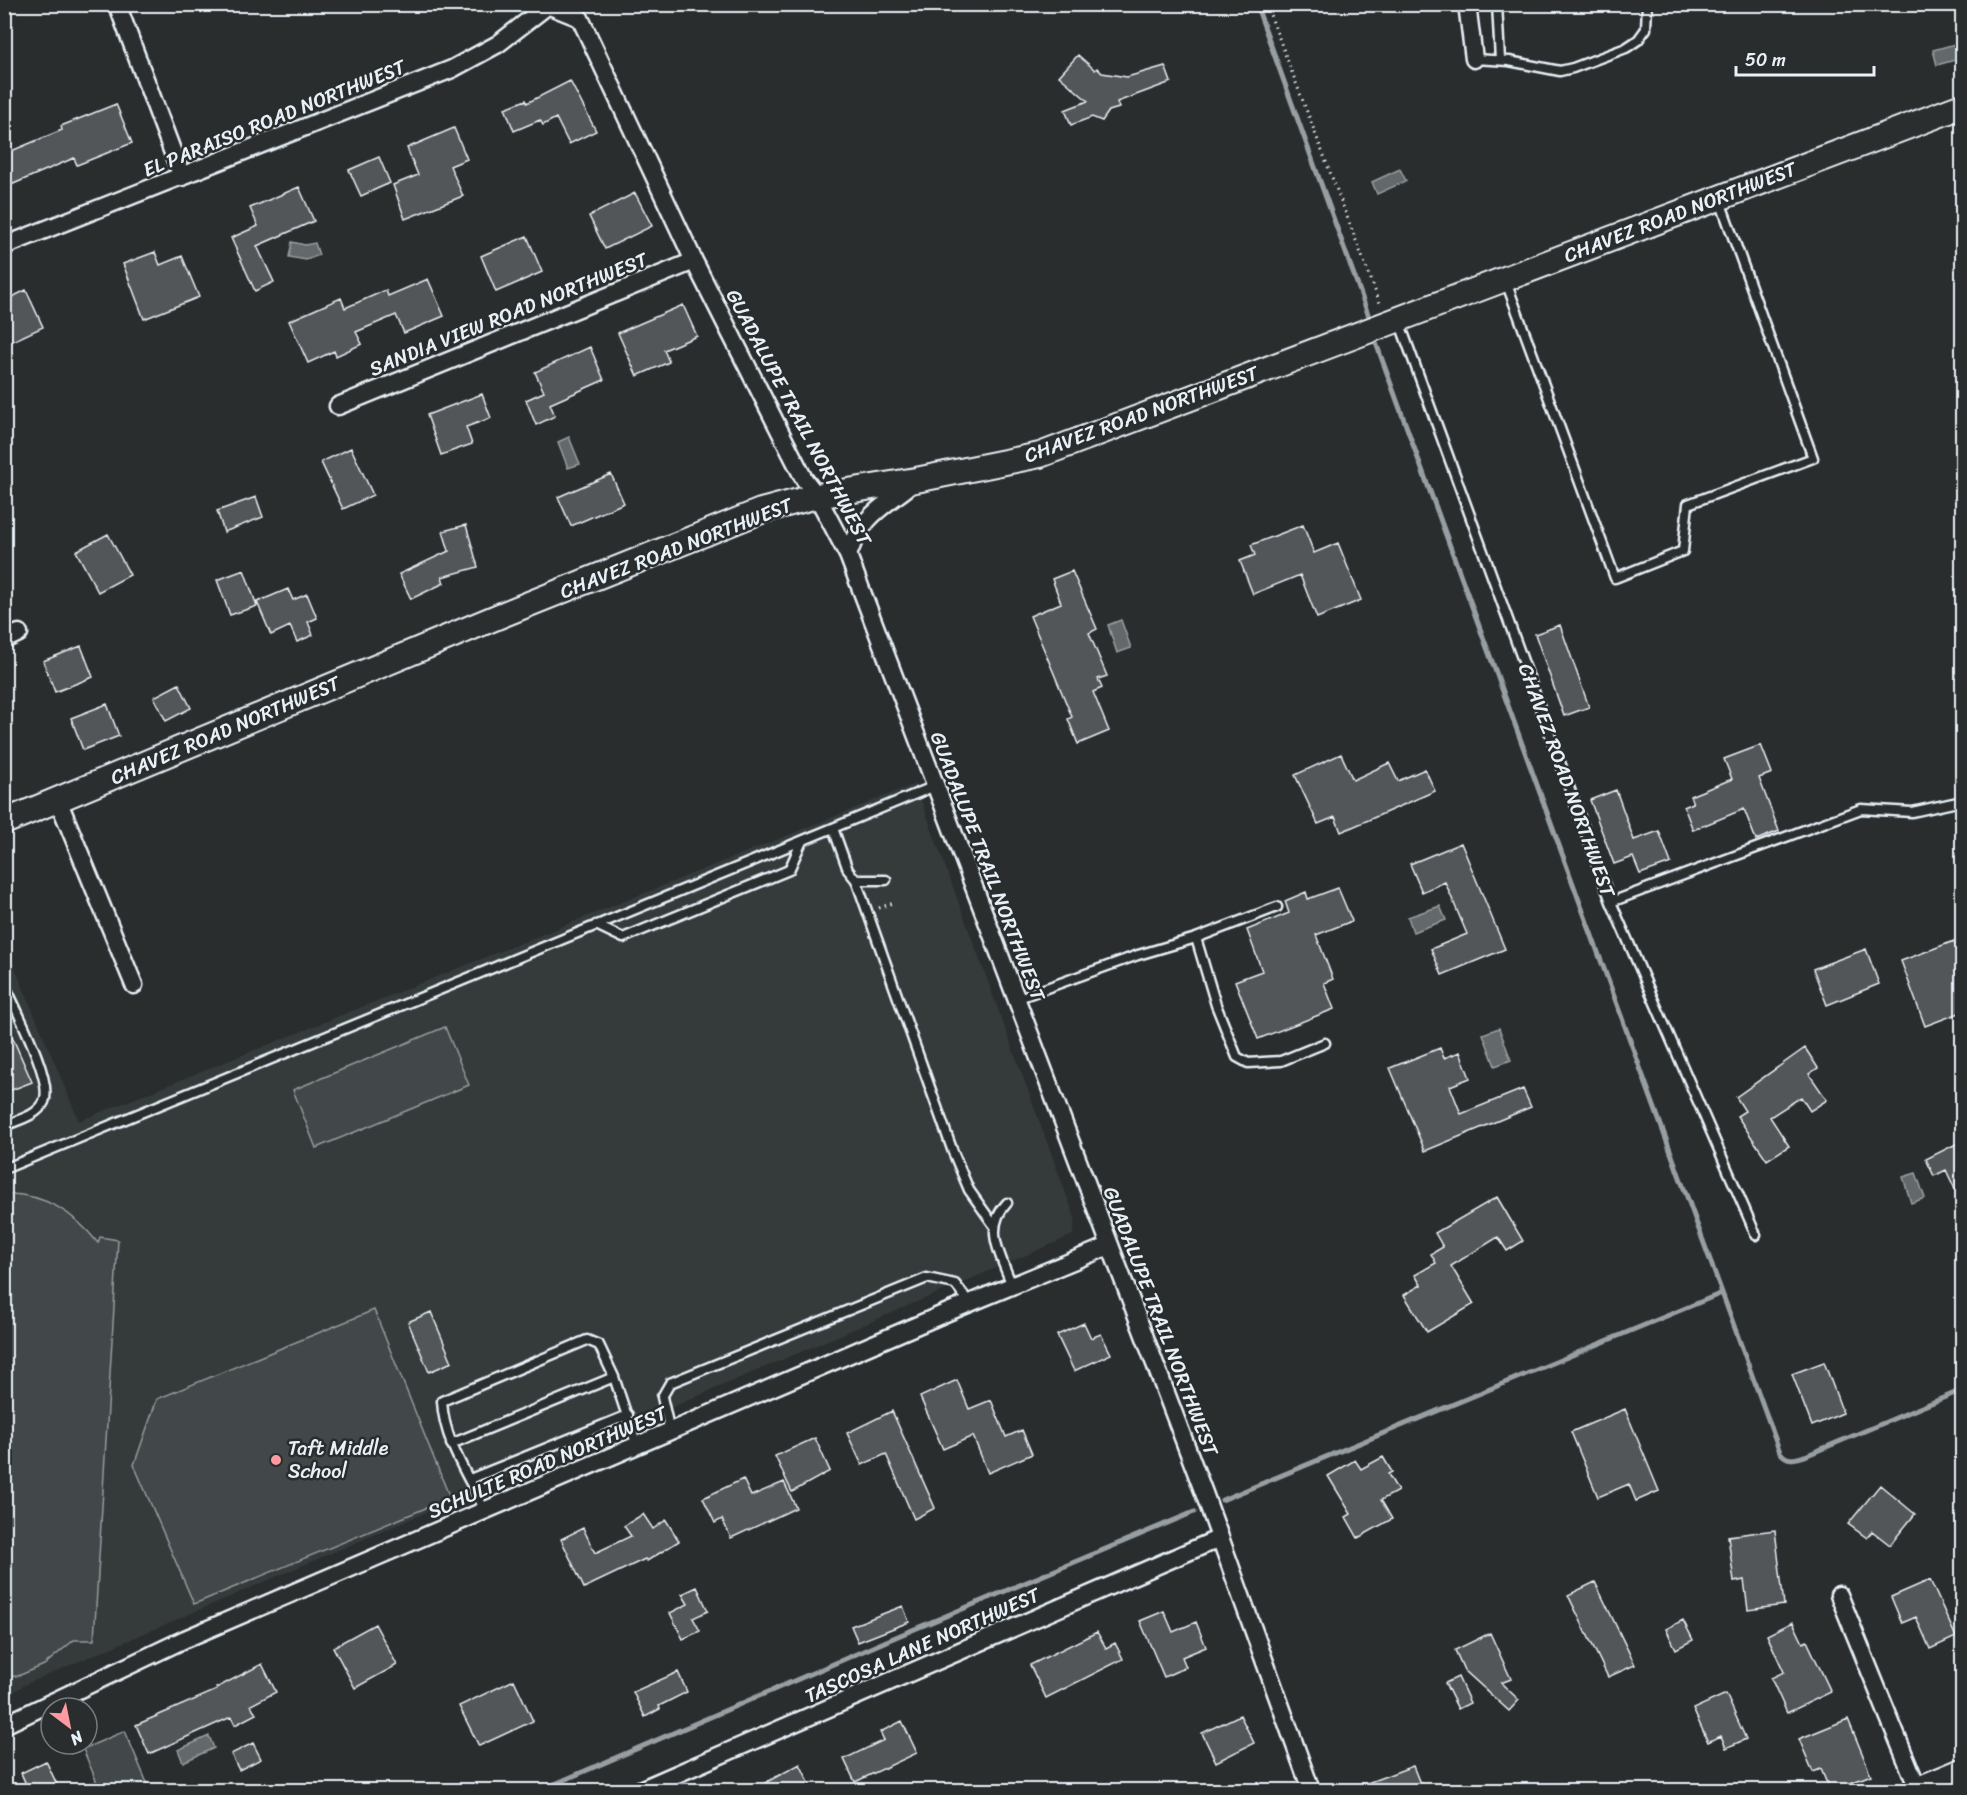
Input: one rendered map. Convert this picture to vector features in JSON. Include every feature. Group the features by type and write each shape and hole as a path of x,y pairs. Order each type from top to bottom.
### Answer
{"street":[{"path":"117,4 182,177"},
{"path":"1467,4 1474,59"},
{"name":"EL PARAISO ROAD NORTHWEST","path":"4,246 452,69 498,44 546,5"},
{"name":"GUADALUPE TRAIL NORTHWEST","path":"546,5 580,18 694,261 804,479 816,496 848,555 1220,1538 1311,1791"},
{"name":"CHAVEZ ROAD NORTHWEST","path":"4,822 761,511 816,496 916,480 1040,455 1393,319 1962,106"},
{"name":"SANDIA VIEW ROAD NORTHWEST","path":"338,406 694,261"},
{"path":"848,555 856,533 868,518 916,480"},
{"path":"58,800 134,985"},
{"name":"SCHULTE ROAD NORTHWEST","path":"4,1725 185,1639 1109,1246"},
{"name":"TASCOSA LANE NORTHWEST","path":"640,1791 1220,1538"},
{"path":"1839,1595 1917,1790 1962,1771"}],"lane":[{"path":"1497,4 1500,60"},
{"path":"1474,59 1500,60 1560,71 1626,48 1638,40 1646,29 1647,4"},
{"path":"1505,277 1615,578 1683,551 1688,504 1813,458 1719,197"},
{"name":"CHAVEZ ROAD NORTHWEST","path":"1393,319 1611,902 1756,1235"},
{"path":"4,1168 935,786"},
{"path":"1611,902 1861,809 1912,812 1962,801"},
{"path":"833,828 848,870 856,880 953,1152 969,1190 993,1224 997,1244 1012,1286"},
{"path":"596,926 623,938 634,934 789,870 802,841"},
{"path":"856,880 886,880"},
{"path":"1016,999 1138,955 1196,938 1277,907"},
{"path":"1196,938 1216,1005 1237,1057 1248,1063 1281,1061 1325,1043"},
{"path":"4,983 46,1080 44,1101 33,1113 4,1126"},
{"path":"993,1224 998,1213 1007,1203"},
{"path":"670,1432 662,1397 670,1383 927,1278 955,1284 971,1303"},
{"path":"485,1511 470,1479 459,1464 451,1444 443,1420 442,1401 587,1340 599,1345 614,1377 637,1446"},
{"path":"451,1444 614,1377"},
{"path":"470,1479 628,1416"}],"path":[{"path":"1266,4 1393,319"},
{"path":"872,910 893,903"}],"shaded area":[{"path":"1959,43 1962,58 1937,65 1933,50"},
{"path":"1400,169 1406,181 1377,194 1372,182"},
{"path":"292,242 305,245 315,243 319,255 306,260 289,257"},
{"path":"569,437 580,464 568,468 558,442"},
{"path":"1121,620 1131,648 1117,653 1108,625"},
{"name":"Taft Middle School","path":"915,784 1075,1218 1073,1235 24,1685 5,1698 4,942 79,1121"},
{"path":"1440,906 1446,920 1413,932 1408,917"},
{"path":"445,1027 469,1085 316,1148 293,1090"},
{"path":"1499,1028 1511,1060 1495,1066 1483,1034"},
{"path":"1916,1173 1925,1198 1911,1203 1903,1177"},
{"path":"4,1194 33,1197 57,1207 69,1214 98,1243 100,1237 118,1240 94,1640 74,1640 44,1665 18,1676 5,1677"},
{"path":"374,1310 450,1498 194,1604 134,1465 157,1399"},
{"path":"125,1731 150,1790 100,1790 86,1756 99,1756 99,1742"},
{"path":"209,1736 214,1748 183,1762 178,1750"}],"building":[{"path":"1078,55 1095,70 1097,68 1102,73 1127,77 1165,66 1171,82 1117,102 1119,108 1109,111 1102,121 1092,117 1071,125 1065,110 1088,101 1059,76"},
{"path":"570,81 596,131 569,144 556,118 543,125 540,120 514,131 505,108 526,100 527,103"},
{"path":"116,104 132,143 77,165 74,158 4,188 4,154 62,130 61,126"},
{"path":"454,128 467,159 450,166 463,196 405,219 393,185 418,175 407,148"},
{"path":"379,157 390,183 361,196 349,170"},
{"path":"299,187 314,221 257,246 274,282 255,291 231,238 258,226 250,208"},
{"path":"635,193 652,226 605,249 589,216"},
{"path":"527,236 542,272 496,292 481,256"},
{"path":"155,252 160,265 182,256 199,297 144,319 123,264"},
{"path":"428,279 444,316 404,333 396,315 356,332 362,344 336,356 334,351 308,363 289,321 341,298 345,308 386,290 388,296"},
{"path":"26,290 43,327 4,345 4,301"},
{"path":"683,305 697,336 664,350 669,362 637,376 618,333"},
{"path":"590,347 604,380 550,404 555,416 536,425 526,400 544,392 535,372"},
{"path":"482,394 491,418 466,427 472,444 441,455 427,415"},
{"path":"351,448 373,495 343,509 321,462"},
{"path":"611,474 624,503 571,526 558,497"},
{"path":"256,497 263,517 224,532 217,511"},
{"path":"466,525 478,567 442,577 444,583 411,599 399,574 449,551 443,531"},
{"path":"1303,525 1314,553 1338,543 1361,600 1317,618 1300,575 1253,594 1240,561 1255,555 1251,545"},
{"path":"108,534 130,575 98,592 76,551"},
{"path":"244,570 257,606 230,615 217,580"},
{"path":"1072,571 1097,629 1089,633 1107,676 1098,679 1102,688 1093,692 1109,731 1078,744 1068,719 1072,717 1030,616 1061,603 1052,579"},
{"path":"288,589 293,600 307,594 317,618 308,622 313,635 297,642 290,626 271,635 257,602"},
{"path":"1560,625 1589,707 1564,716 1535,634"},
{"path":"81,646 93,677 55,692 43,661"},
{"path":"179,684 191,708 166,721 154,697"},
{"path":"107,704 119,736 83,750 71,718"},
{"path":"1761,745 1772,773 1759,778 1779,831 1756,840 1744,809 1693,830 1684,807 1693,803 1690,796 1732,779 1724,759"},
{"path":"1341,754 1353,780 1389,763 1398,781 1425,769 1435,791 1341,832 1335,817 1318,824 1295,775"},
{"path":"1616,790 1634,840 1659,831 1671,863 1640,874 1633,857 1614,864 1590,800"},
{"path":"1461,843 1505,949 1442,975 1431,949 1467,934 1445,882 1422,892 1410,864"},
{"path":"1338,888 1352,921 1316,935 1333,979 1324,983 1334,1009 1258,1039 1235,981 1262,971 1247,930 1289,913 1285,901 1306,892 1308,899"},
{"path":"1954,941 1962,964 1962,1012 1925,1026 1901,961"},
{"path":"1866,949 1879,984 1827,1005 1813,969"},
{"path":"4,1018 32,1082 4,1093"},
{"path":"1440,1048 1444,1058 1460,1052 1470,1078 1450,1086 1461,1114 1523,1089 1531,1107 1425,1151 1390,1068"},
{"path":"1805,1048 1818,1068 1809,1074 1827,1100 1810,1111 1801,1097 1770,1117 1789,1146 1767,1160 1737,1116 1745,1111 1736,1097"},
{"path":"1962,1141 1962,1204 1946,1170 1934,1176 1926,1159"},
{"path":"1497,1197 1523,1241 1507,1251 1498,1237 1451,1266 1474,1304 1427,1332 1404,1295 1421,1285 1415,1275 1436,1263 1431,1254 1443,1247 1435,1233"},
{"path":"431,1312 452,1362 429,1372 408,1322"},
{"path":"1084,1323 1091,1338 1101,1334 1111,1354 1074,1371 1057,1335"},
{"path":"1824,1362 1843,1413 1812,1426 1792,1374"},
{"path":"957,1380 969,1409 991,1400 1006,1437 1022,1430 1032,1454 988,1473 973,1436 943,1449 920,1397"},
{"path":"1625,1409 1659,1491 1636,1501 1629,1484 1598,1497 1571,1432"},
{"path":"892,1411 935,1508 914,1519 886,1454 862,1465 847,1433"},
{"path":"815,1438 830,1471 792,1492 775,1456"},
{"path":"1383,1457 1392,1472 1388,1474 1398,1491 1381,1500 1392,1519 1358,1538 1346,1517 1351,1514 1328,1476 1355,1460 1361,1469"},
{"path":"743,1479 751,1496 784,1482 796,1508 731,1538 722,1519 715,1523 703,1498"},
{"path":"1880,1485 1915,1514 1890,1545 1872,1531 1867,1538 1848,1524"},
{"path":"643,1514 653,1529 666,1520 679,1541 647,1561 645,1559 584,1588 561,1539 583,1528 595,1553 631,1536 624,1526"},
{"path":"1775,1530 1784,1605 1748,1610 1744,1580 1734,1582 1728,1536"},
{"path":"1930,1580 1956,1637 1930,1649 1916,1617 1902,1623 1891,1597"},
{"path":"1595,1582 1635,1665 1608,1677 1568,1595"},
{"path":"697,1587 708,1611 693,1618 700,1631 683,1639 670,1613 688,1604 682,1594"},
{"path":"903,1606 909,1622 858,1642 851,1626"},
{"path":"1164,1611 1173,1632 1196,1622 1206,1647 1182,1657 1186,1667 1164,1677 1140,1621"},
{"path":"1683,1620 1693,1640 1676,1649 1666,1629"},
{"path":"1793,1622 1803,1643 1807,1641 1831,1692 1787,1713 1771,1678 1784,1672 1767,1635"},
{"path":"375,1624 397,1665 355,1688 333,1647"},
{"path":"1097,1632 1106,1648 1115,1643 1123,1659 1046,1698 1030,1665"},
{"path":"1490,1633 1511,1679 1501,1683 1519,1700 1509,1711 1464,1670 1455,1650"},
{"path":"262,1664 276,1692 251,1705 256,1714 235,1725 231,1717 149,1754 136,1725 217,1690 216,1688"},
{"path":"678,1672 687,1692 659,1706 660,1709 645,1717 633,1692"},
{"path":"1458,1677 1470,1703 1458,1709 1445,1683"},
{"path":"514,1680 533,1721 479,1746 459,1706"},
{"path":"1726,1694 1746,1739 1726,1748 1721,1736 1708,1742 1693,1709"},
{"path":"1240,1715 1254,1743 1216,1762 1202,1733"},
{"path":"1848,1719 1871,1775 1830,1791 1821,1769 1813,1772 1799,1739"},
{"path":"902,1721 917,1753 855,1782 844,1759 884,1740 880,1732"},
{"path":"253,1743 261,1759 239,1770 231,1754"},
{"path":"46,1761 60,1791 29,1791 21,1773"},
{"path":"800,1764 813,1791 750,1791"},
{"path":"1413,1766 1423,1791 1351,1791 1351,1789"}],"waterway":[{"path":"1256,4 1368,314"},
{"path":"1376,343 1780,1452 1794,1459 1805,1456 1962,1390"},
{"path":"1222,1500 1722,1293"},
{"path":"541,1790 898,1636 1194,1512"}],"place":[{"name":"Taft Middle School","path":"276,1460"}]}
